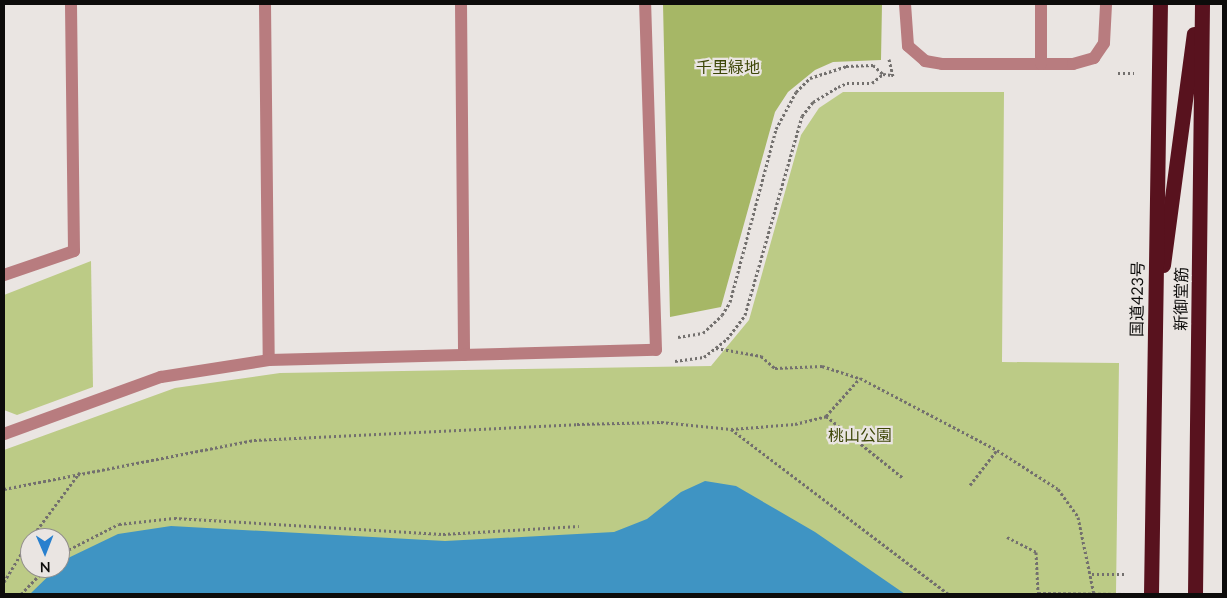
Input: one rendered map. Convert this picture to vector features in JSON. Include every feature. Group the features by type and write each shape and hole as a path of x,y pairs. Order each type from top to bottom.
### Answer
{"highway":[{"name":"国道423号","path":"1151,594 1160,4"},
{"path":"1154,338 1198,4"},
{"name":"新御堂筋","path":"1195,594 1202,4"}],"street":[{"path":"4,274 74,251 71,4"},
{"path":"265,4 269,360"},
{"path":"460,4 464,355"},
{"path":"4,434 161,377 269,360 662,350 645,4"},
{"path":"905,4 908,46 924,61 1041,64 1073,64 1098,54 1105,34 1106,4"},
{"path":"1040,4 1041,64"}],"path":[{"path":"883,74 872,83 847,83 838,87 813,102 802,116 748,306 727,339 716,348 698,358 670,361 662,350 671,336 691,337 712,327 730,302 776,129 796,92 810,78 846,66 873,65 883,74 892,75"},
{"path":"1118,73 1134,73"},
{"path":"716,348 760,356 774,368 822,366 860,378 997,450 1058,489 1078,517 1092,574 1094,594"},
{"path":"4,489 81,472 150,463 254,440 586,424 661,422 731,429 795,424 826,416 860,378"},
{"path":"826,416 903,478"},
{"path":"731,429 948,594"},
{"path":"970,485 997,450"},
{"path":"38,528 81,472"},
{"path":"70,549 119,524 174,518 443,534 579,526"},
{"path":"1007,537 1036,552 1038,593 1127,594"},
{"path":"4,582 20,556"},
{"path":"1092,574 1125,574"},
{"path":"21,594 36,578"}],"green space":[{"name":"千里緑地","path":"663,4 882,4 881,60 833,62 815,70 788,92 775,112 721,307 670,317"},
{"name":"桃山公園","path":"843,92 1004,92 1002,362 1119,363 1116,594 4,594 4,450 175,388 280,373 711,366 749,320 801,135 819,108"},
{"path":"91,261 93,387 17,415 4,410 4,295"}],"water":[{"path":"705,481 736,486 815,532 905,594 30,594 46,578 70,578 70,557 118,534 171,526 445,541 614,532 647,519 681,492"}]}
